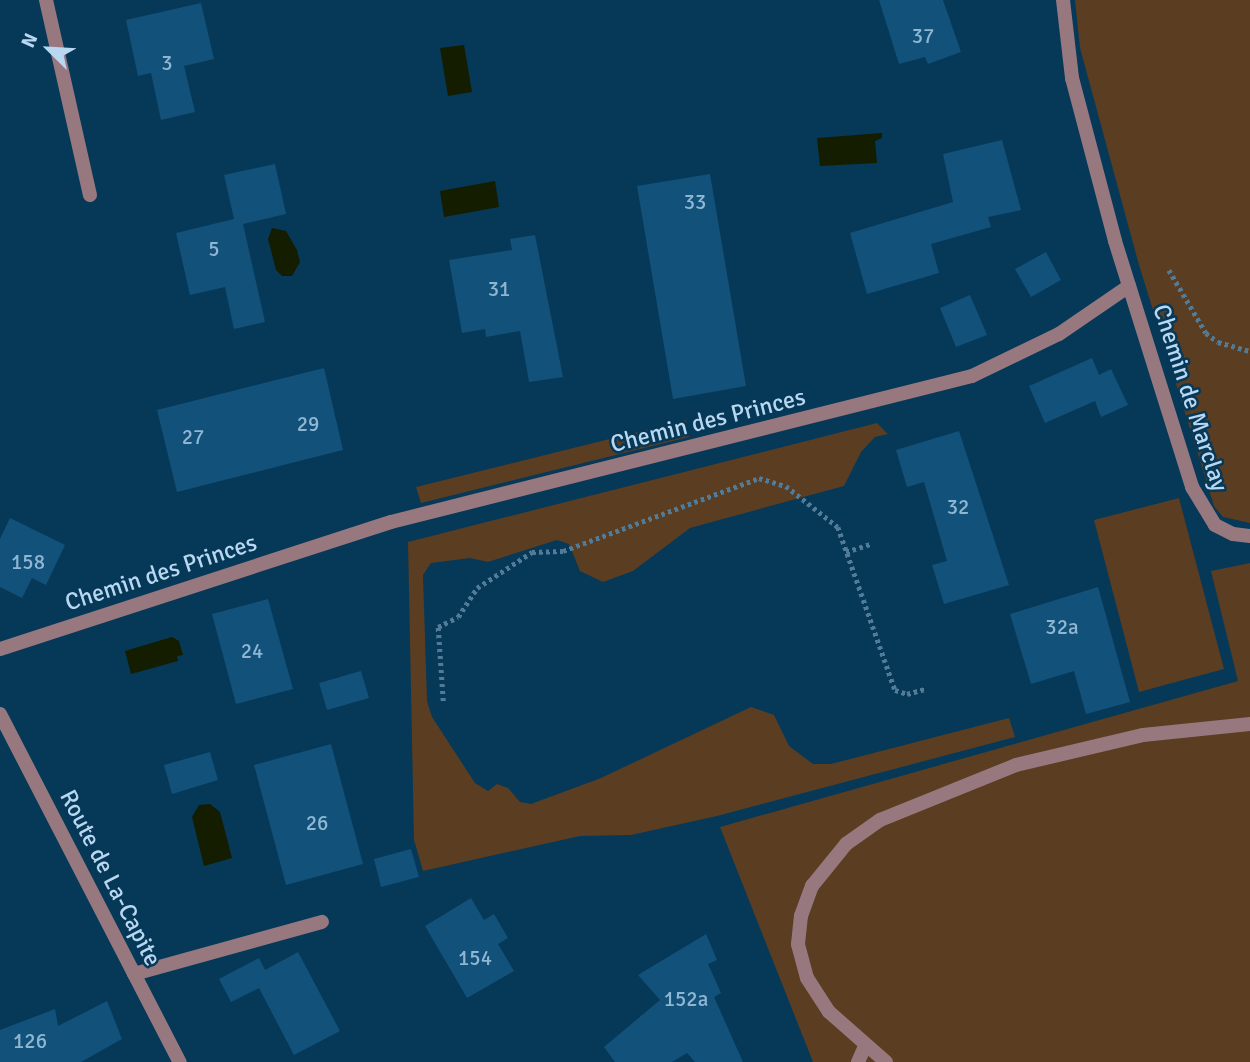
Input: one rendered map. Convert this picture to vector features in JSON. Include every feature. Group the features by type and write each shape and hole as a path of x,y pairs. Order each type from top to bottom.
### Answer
{"street":[{"path":"46,0 90,195"},
{"path":"1063,0 1072,78 1129,286"},
{"name":"Chemin de Marclay","path":"1129,286 1201,506 1224,531 1250,536"},
{"name":"Chemin des Princes","path":"0,649 391,522 972,376 1059,334 1129,286"},
{"name":"Route de La-Capite","path":"0,714 180,1062"},
{"path":"886,1062 842,1027 816,995 798,944 801,916 812,886 832,857 858,834 973,780 1063,751 1143,735 1250,724"},
{"path":"134,974 322,922"},
{"path":"859,1062 865,1046"}],"path":[{"path":"1169,270 1206,333 1218,342 1250,351"},
{"path":"443,701 438,627 458,617 477,587 532,552 563,551 759,478 786,486 838,527 895,690 907,694 924,689"},
{"path":"846,552 871,544"}],"shaded area":[{"path":"1075,0 1250,0 1250,523 1223,517 1214,506 1139,265 1080,48"},
{"path":"464,45 472,92 448,96 440,48"},
{"path":"882,133 882,138 875,141 877,163 820,166 817,138"},
{"path":"495,181 499,207 444,217 440,191"},
{"path":"272,228 286,231 297,250 300,262 292,276 282,276 276,270 268,239"},
{"path":"686,420 689,437 421,503 416,487"},
{"path":"877,423 888,434 875,437 861,452 844,486 690,528 633,571 603,582 580,571 569,544 557,540 488,562 470,558 431,563 423,575 427,701 432,717 475,783 488,791 497,784 508,788 520,802 531,804 601,778 751,707 774,715 789,746 813,764 831,764 1009,718 1015,737 717,816 631,835 580,836 423,871 414,840 408,542"},
{"path":"1179,498 1224,669 1139,692 1094,520"},
{"path":"1250,563 1250,1062 813,1062 720,827 1238,681 1211,571"},
{"path":"172,637 179,641 183,655 177,656 178,661 131,674 125,651"},
{"path":"210,804 220,812 232,858 204,866 192,817 199,805"}],"building":[{"path":"879,0 943,0 961,52 928,64 925,57 899,64"},
{"path":"201,3 214,59 184,66 195,112 161,120 151,73 138,76 126,20"},
{"path":"1002,140 1021,210 988,217 991,227 931,244 939,273 867,294 850,233 953,202 943,154"},
{"path":"275,164 286,214 243,224 265,322 234,329 225,287 190,295 176,233 234,219 224,175"},
{"path":"710,174 746,386 673,399 637,186"},
{"path":"535,235 563,377 529,382 520,331 486,337 485,329 462,333 449,260 512,250 510,239"},
{"path":"1046,252 1061,280 1031,297 1015,269"},
{"path":"970,295 987,335 956,347 940,308"},
{"path":"1092,358 1099,375 1111,369 1128,405 1101,417 1095,401 1045,423 1029,386"},
{"path":"324,368 343,450 177,492 157,410"},
{"path":"959,431 1009,585 944,604 932,565 947,561 924,482 907,487 896,450"},
{"path":"10,518 65,545 46,585 32,578 22,598 0,587 0,539"},
{"path":"1098,587 1130,702 1086,714 1074,671 1031,684 1010,614"},
{"path":"268,599 293,689 236,704 212,614"},
{"path":"361,671 369,698 327,710 319,683"},
{"path":"331,744 363,864 286,885 254,765"},
{"path":"210,752 218,780 172,794 164,765"},
{"path":"411,849 419,877 381,887 374,859"},
{"path":"471,898 484,920 494,914 508,938 498,944 514,971 467,998 425,926"},
{"path":"706,934 717,960 708,964 721,993 714,997 743,1062 695,1062 687,1053 672,1062 615,1062 604,1047 660,1000 638,975"},
{"path":"298,952 340,1031 294,1055 259,988 231,1002 219,979 259,958 265,970"},
{"path":"107,1001 122,1039 81,1062 0,1062 0,1030 55,1009 58,1026"}]}
